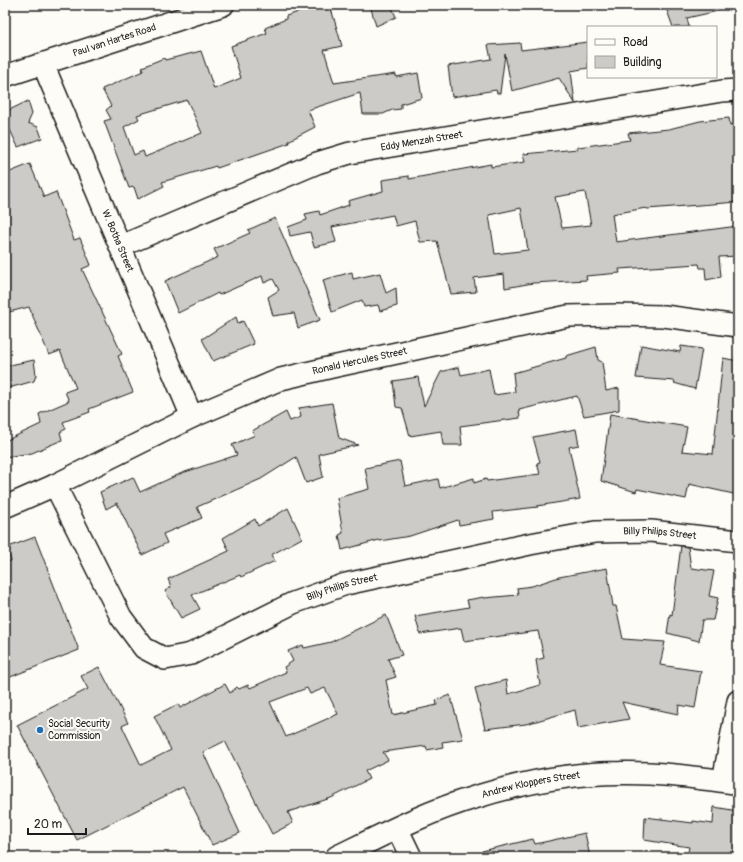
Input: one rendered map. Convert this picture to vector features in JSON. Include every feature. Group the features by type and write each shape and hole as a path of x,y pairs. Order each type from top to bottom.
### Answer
{"street":[{"name":"Paul van Hartes Road","path":"5,76 223,5"},
{"name":"W. Botha Street","path":"43,64 192,417"},
{"name":"Eddy Menzah Street","path":"121,246 317,163 350,153 722,91 738,90"},
{"name":"Ronald Hercules Street","path":"5,507 55,485 192,417 281,379 568,316 664,316 738,326"},
{"name":"Billy Philips Street","path":"55,485 121,617 144,648 165,659 191,654 293,603 346,584 530,544 595,532 651,531 738,541"},
{"path":"730,782 738,701"},
{"name":"Andrew Kloppers Street","path":"337,857 397,828 476,797 561,778 618,773 653,773 730,782"},
{"path":"397,828 411,857"}],"building":[{"path":"321,5 330,5 342,46 324,50 334,83 396,74 396,77 418,73 422,98 401,104 401,109 392,110 383,114 363,114 360,93 308,110 315,127 288,141 289,143 217,168 216,166 162,182 164,186 138,199 134,187 129,188 104,121 111,119 106,110 111,106 102,89 143,71 142,67 164,58 165,60 201,51 214,89 241,78 231,46 267,33 265,28 286,19 286,16","holes":["187,100 202,133 145,157 143,151 134,155 124,127 139,119 137,115"]},
{"path":"370,5 391,5 396,17 376,26"},
{"path":"665,5 717,5 718,11 687,18 689,26 673,26"},
{"path":"587,42 587,68 571,71 575,103 559,78 512,91 505,54 500,93 497,93 496,90 452,97 448,66 491,59 488,45 520,43 521,50"},
{"path":"28,101 32,114 28,123 38,127 42,138 18,147 5,119 5,112"},
{"path":"729,118 730,125 738,124 738,202 646,208 612,214 616,242 738,226 738,256 719,257 721,277 706,280 705,268 700,268 699,264 619,269 620,273 586,276 587,280 533,283 505,288 504,274 474,278 476,292 451,294 437,241 420,242 415,221 396,226 393,215 332,227 336,242 314,247 310,232 290,236 288,227 307,220 305,214 319,211 320,215 349,205 348,201 383,191 382,180 409,176 409,179 491,164 491,167 525,162 523,154 578,149 578,147 630,140 628,133 669,129 700,121","holes":["585,192 591,225 562,228 555,197","521,208 528,250 495,254 489,215"]},
{"path":"30,164 44,197 56,192 74,240 80,238 91,265 82,269 122,354 118,356 133,392 89,409 90,412 63,422 66,429 60,432 62,440 32,453 5,457 5,441 41,424 39,414 69,401 65,392 76,388 60,351 49,355 29,307 5,313 5,174"},
{"path":"275,218 320,320 298,328 294,313 273,316 268,297 279,290 273,279 264,283 262,276 219,295 218,293 178,313 165,281 218,257 214,249 250,233 248,230"},
{"path":"352,272 353,279 380,273 386,293 396,288 397,306 380,311 378,305 364,307 362,300 332,312 323,280"},
{"path":"236,317 238,323 243,321 254,344 213,361 202,339"},
{"path":"641,345 680,352 681,346 702,349 695,389 674,383 675,381 636,378"},
{"path":"596,347 598,360 602,362 606,391 619,388 619,410 584,416 577,396 519,410 520,418 460,426 462,445 443,445 441,431 410,436 402,408 396,407 393,381 418,377 424,406 441,372 459,367 461,375 489,369 494,395 515,392 513,373 566,358 566,356"},
{"path":"723,358 738,361 738,495 689,484 686,499 637,489 636,492 601,481 610,414 687,427 682,451 713,454"},
{"path":"34,360 36,375 34,381 5,389 5,366"},
{"path":"332,403 339,438 358,445 319,454 323,477 306,483 296,457 261,479 197,507 202,518 163,534 167,543 142,555 117,503 106,509 100,492 133,477 140,492 182,473 237,455 232,445 255,435 252,431 286,412 290,421 301,417 299,408"},
{"path":"576,429 579,445 569,447 580,499 537,506 538,507 493,512 494,519 459,525 458,520 410,536 379,540 342,550 339,535 343,533 337,498 369,489 365,468 400,461 405,486 438,479 440,488 474,478 474,483 486,479 487,481 540,474 537,463 540,462 533,437"},
{"path":"288,508 302,538 271,555 275,561 241,577 240,575 192,595 200,609 181,618 165,591 171,587 168,579 229,551 223,538 255,519 258,526"},
{"path":"35,537 79,650 5,679 5,562 11,561 6,548"},
{"path":"681,546 688,547 691,568 714,571 709,596 718,598 713,620 702,620 699,641 667,633 670,614 672,615"},
{"path":"607,568 613,606 616,606 623,639 665,642 660,665 701,671 695,708 679,705 678,714 622,702 629,719 578,728 575,710 526,724 485,729 475,688 506,680 508,694 540,685 536,660 544,658 538,631 464,641 461,628 420,634 415,616 469,607 467,600 484,597 518,595 517,588 532,586 559,577"},
{"path":"386,615 402,655 388,659 396,677 386,680 393,715 437,705 436,700 450,695 463,739 442,742 443,747 427,750 426,746 383,752 388,760 365,771 369,779 331,798 288,812 293,823 272,834 225,741 203,752 240,833 212,845 183,787 77,840 17,725 88,689 81,676 99,667 128,723 122,726 141,765 171,750 154,716 178,704 180,708 225,684 230,693 237,687 239,689 248,685 250,688 286,672 284,667 293,661 288,651 303,645 304,648 331,642","holes":["307,688 310,694 325,688 338,714 286,737 270,702"]},
{"path":"714,807 738,811 738,857 687,857 689,847 644,840 645,817 713,824"},
{"path":"585,833 590,857 483,857 482,851 533,839 535,844"}],"place":[{"name":"Social Security Commission","path":"40,730"}]}
